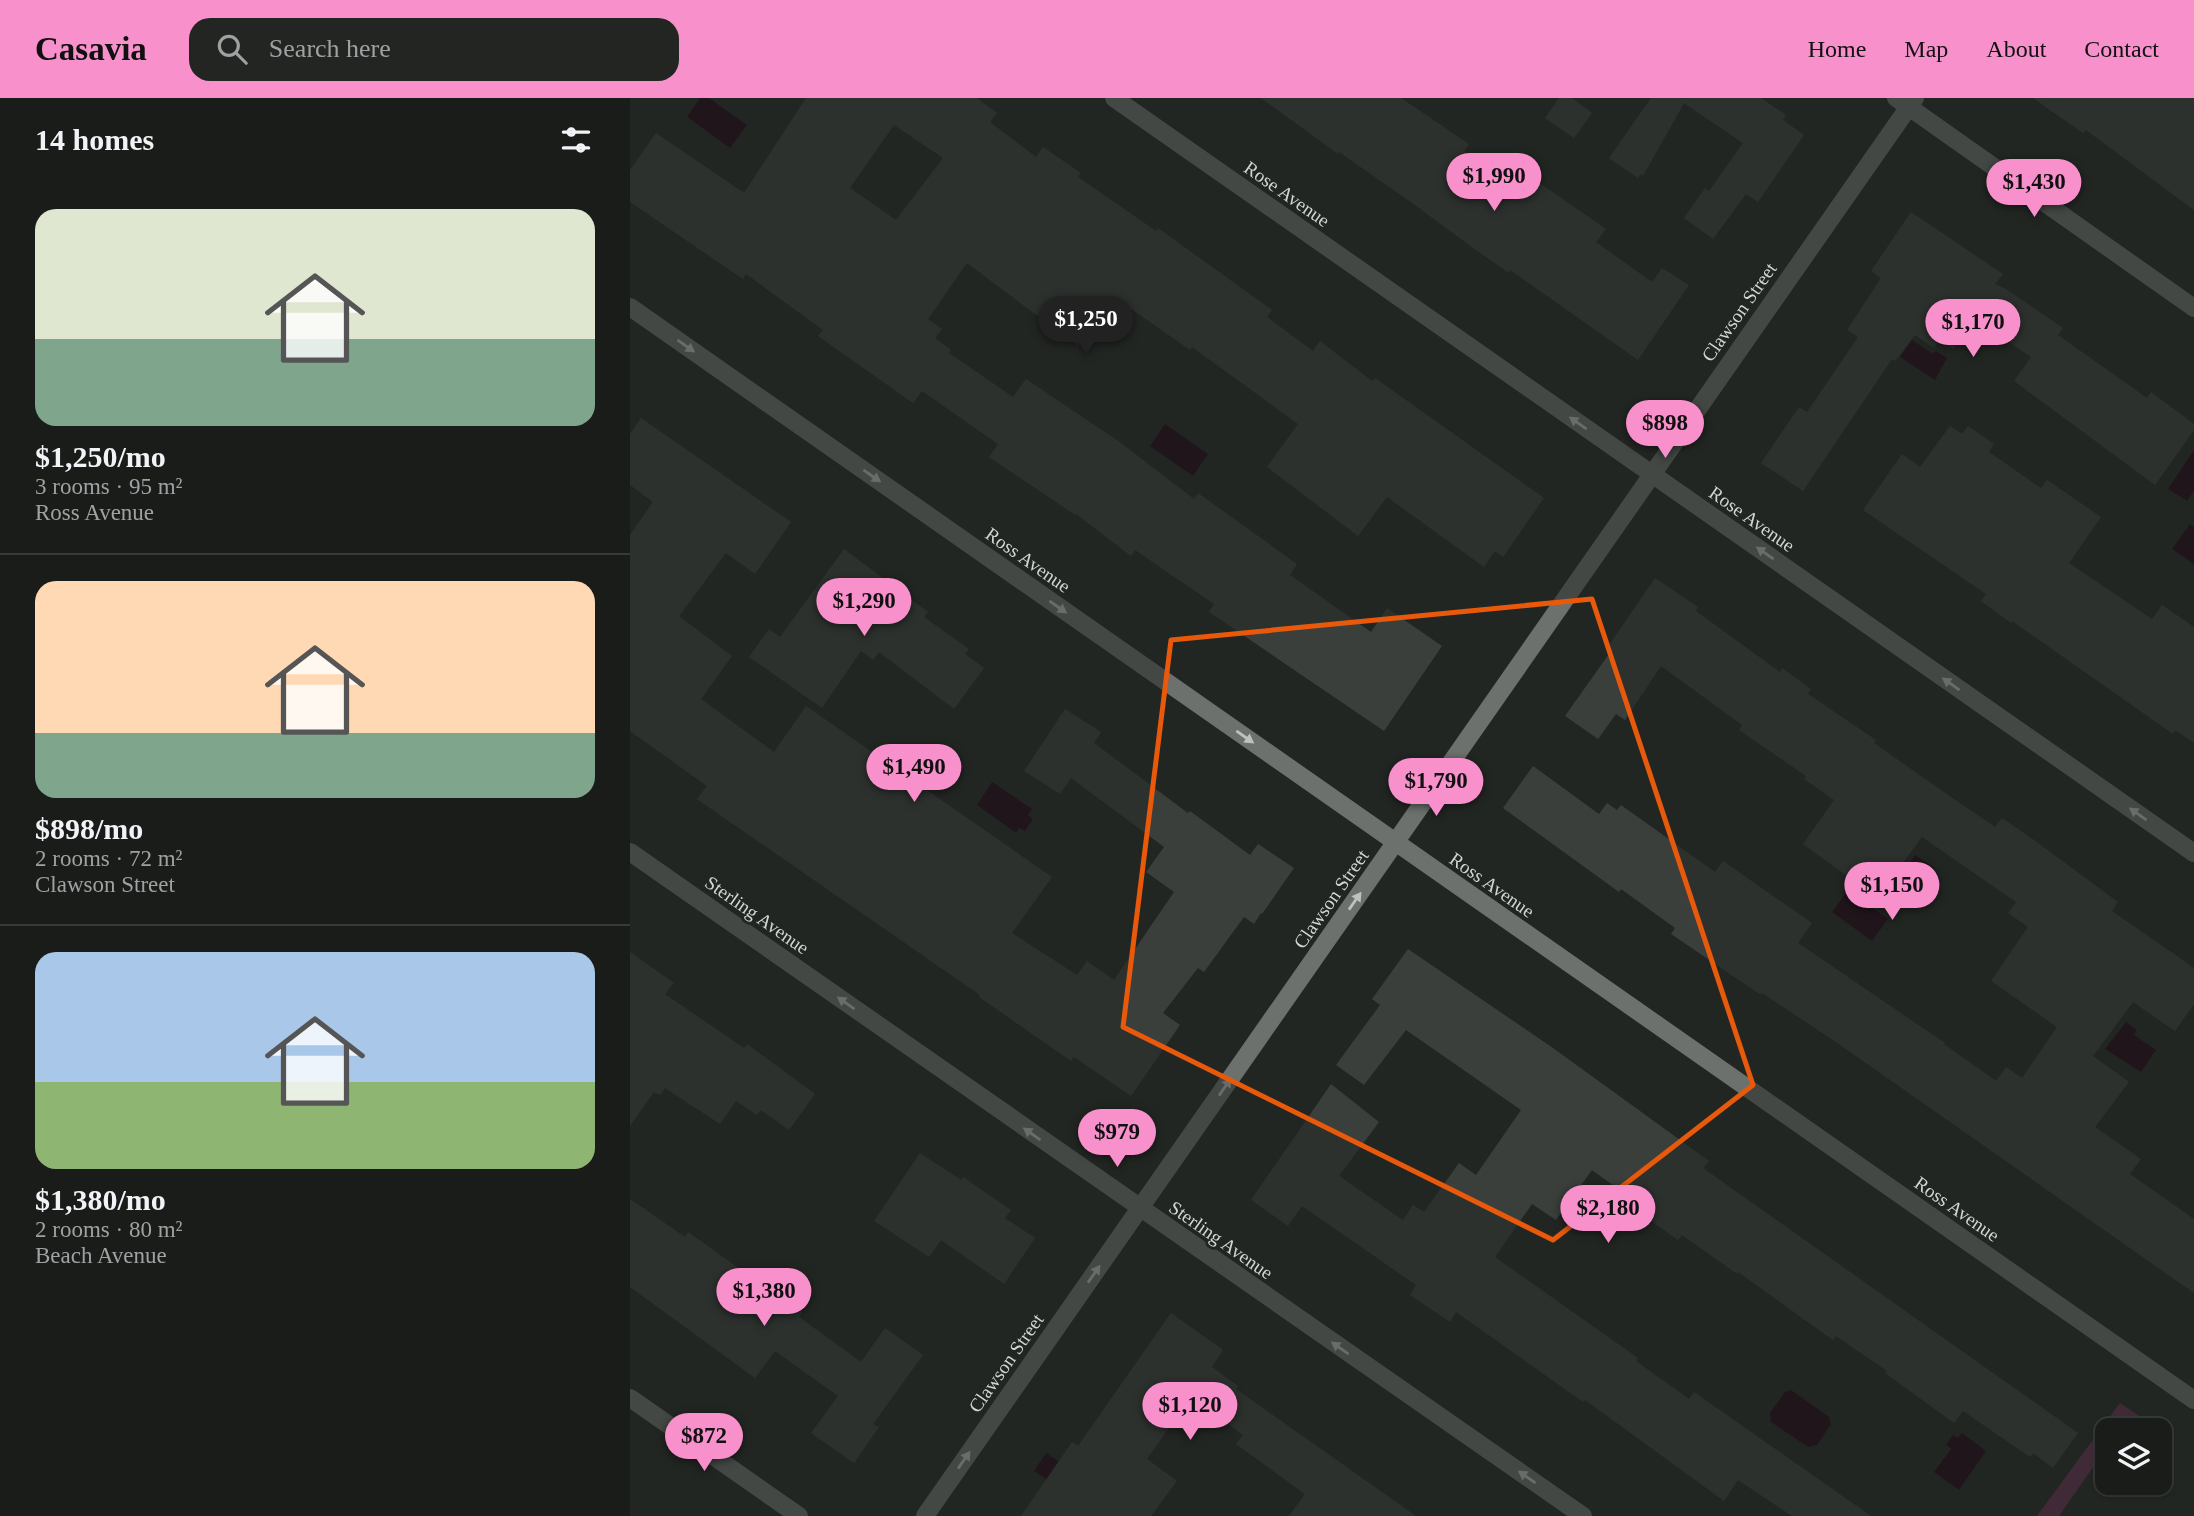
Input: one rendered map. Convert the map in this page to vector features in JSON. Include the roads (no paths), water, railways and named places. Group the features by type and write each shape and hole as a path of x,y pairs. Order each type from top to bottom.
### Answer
{"street":[{"name":"Rose Avenue","path":"1114,98 2194,853"},
{"name":"Clawson Street","path":"925,1516 1395,843 1907,101"},
{"path":"1907,101 2194,308"},
{"name":"Ross Avenue","path":"630,307 2194,1400"},
{"name":"Sterling Avenue","path":"630,852 1583,1516"},
{"path":"630,1398 799,1516"}]}
